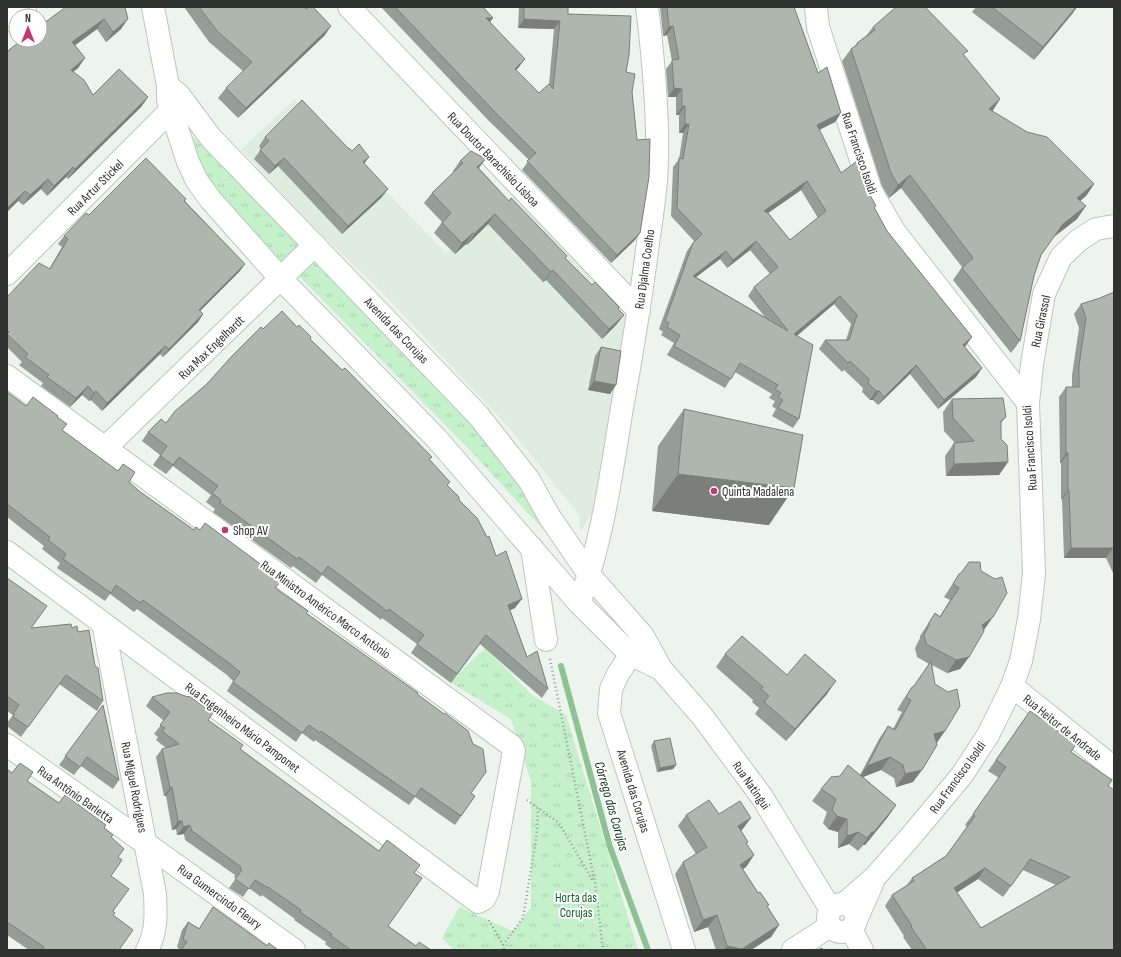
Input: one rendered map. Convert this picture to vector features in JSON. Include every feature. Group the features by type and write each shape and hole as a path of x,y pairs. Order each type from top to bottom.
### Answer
{"street":[{"path":"7,20 25,7"},
{"name":"Avenida das Corujas","path":"153,7 168,86 179,95 177,106 211,138 478,415 529,480 560,532 590,576"},
{"name":"Rua Doutor Barachisio Lisboa","path":"349,7 639,311"},
{"name":"Rua Djalma Coelho","path":"580,603 590,576 601,529 639,311 653,202 657,160 656,121 647,7"},
{"name":"Rua Francisco Isoldi","path":"816,7 818,27 871,191 894,231 1028,403 1034,573 1029,619 1021,661 1012,686 988,735 962,776 912,836 875,877 842,918"},
{"path":"177,106 188,162 197,181 210,199 282,279 436,438 580,603"},
{"name":"Rua Artur Stickel","path":"7,274 177,106"},
{"name":"Rua Girassol","path":"1028,403 1032,364 1044,294 1061,256 1079,240 1096,229 1114,226"},
{"name":"Rua Max Engelhardt","path":"106,448 316,246"},
{"name":"Rua Ministro Américo Marco Antônio","path":"7,376 510,743 514,748 514,751 488,891 484,899 478,902"},
{"path":"574,553 583,548 601,529"},
{"path":"532,548 541,549 547,547 555,542 560,532"},
{"path":"532,548 546,640"},
{"name":"Rua Engenheiro Mário Pamponet","path":"7,552 478,902"},
{"name":"Rua Natingui","path":"590,576 643,636 661,669 702,716 762,796 862,950"},
{"name":"Rua Natingui","path":"580,603 630,654 661,669"},
{"name":"Rua Miguel Rodrigues","path":"103,623 155,894 156,912 154,930 151,943 147,950"},
{"name":"Avenida das Corujas","path":"643,636 630,654 611,689 609,713 684,950"},
{"name":"Rua Heitor de Andrade","path":"1012,686 1114,768"},
{"name":"Rua Antônio Barletta","path":"7,744 145,842"},
{"name":"Rua Gumercindo Fleury","path":"145,842 294,950"},
{"path":"793,950 842,918"}],"path":[{"path":"546,640 595,883 603,950"},
{"path":"508,787 560,823 595,883"},
{"path":"503,945 523,918 537,833 538,808"},
{"path":"478,902 503,945 504,950"}],"shaded area":[{"path":"295,99 446,253 516,194 629,318 593,512 580,532 580,516 510,429 382,292 310,223 241,150"}],"green space":[{"path":"190,134 234,173 300,246 284,264 197,173"},
{"path":"314,255 525,481 557,527 549,536 466,446 297,274"},
{"name":"Horta das Corujas","path":"485,648 532,695 566,715 638,950 454,950 442,938 459,907 513,931 531,907 531,781 511,719 450,682"}],"building":[{"path":"66,7 125,7 128,19 113,32 104,19 72,42 85,58 71,70 84,80 93,95 119,69 148,97 75,169 73,167 54,186 48,179 30,195 25,191 7,208 7,52 11,48 48,48 48,20"},
{"path":"199,7 304,7 306,9 313,7 331,26 246,108 226,88 252,62 217,31"},
{"path":"395,7 483,7 493,18 486,18 525,59 515,69 539,93 549,84 553,89 560,21 524,19 524,7 568,7 568,14 631,16 629,55 626,72 635,74 632,92 637,140 650,139 649,177 640,233 617,255 527,161 536,153"},
{"path":"667,7 794,7 818,73 827,67 841,113 817,125 841,173 857,161 865,186 876,206 874,207 887,231 972,337 963,345 982,368 944,400 916,365 884,397 879,391 876,391 868,383 869,379 850,361 848,363 825,340 849,340 857,315 840,296 794,334 813,345 799,419 778,408 783,400 778,397 781,393 775,389 778,385 740,363 731,379 674,346 680,335 667,327 669,323 665,321 693,243 702,234 677,208 679,158 683,159 689,124 685,124 685,106 682,107 682,89 674,88 672,60 679,59 673,26 669,27","holes":["807,181 826,211 790,240 768,213 764,211","756,241 778,267 754,287 788,331 693,276 726,251 733,260"]},
{"path":"896,7 925,7 968,51 963,54 1000,99 989,109 1027,132 1047,137 1094,184 1077,198 1086,206 1063,224 1041,255 1034,276 1020,341 962,268 973,258 910,175 898,185 891,173 851,49 875,30 873,27"},
{"path":"992,7 1076,7 1043,47"},
{"path":"302,100 349,149 352,151 359,144 369,157 363,162 388,189 348,226 284,158 275,166 260,150 269,141 265,137"},
{"path":"471,151 486,159 477,167 509,201 511,198 567,256 565,258 592,285 595,282 619,307 618,309 624,315 609,329 553,270 551,272 495,214 462,243 442,223 451,213 432,193 463,163 460,161"},
{"path":"146,158 186,199 184,201 245,264 199,310 203,314 169,349 165,346 107,403 96,391 94,393 88,386 76,398 47,377 49,375 25,357 28,354 7,334 9,332 7,330 7,297 39,263 50,269 68,239 64,236 86,213 89,215"},
{"path":"1114,292 1114,550 1113,548 1071,548 1068,453 1066,453 1066,387 1079,387 1079,365 1086,318 1081,304"},
{"path":"282,311 297,327 299,325 311,337 310,339 342,370 345,368 432,457 429,459 450,482 447,485 459,497 459,500 477,518 487,537 489,536 496,556 506,551 522,599 508,605 527,657 537,651 548,689 486,635 457,674 417,644 424,635 389,609 387,611 328,566 322,574 299,557 297,559 220,503 221,500 212,493 218,486 179,457 173,465 160,456 167,446 148,432 161,419 166,423 175,411 207,384 261,327 263,329"},
{"path":"601,347 621,351 616,385 594,381"},
{"path":"7,392 26,406 33,397 67,424 62,430 118,471 123,464 135,472 129,482 139,491 194,530 196,527 200,530 205,523 282,580 275,588 308,611 306,613 418,693 417,694 468,731 473,744 483,749 486,772 471,793 475,796 461,816 421,788 415,797 321,731 320,733 309,725 302,733 233,682 240,672 233,666 143,600 140,603 116,585 111,593 63,559 66,554 48,540 50,537 7,504"},
{"path":"1003,398 1006,417 1001,421 1001,439 1007,445 1008,462 954,464 954,443 974,441 953,418 952,399"},
{"path":"684,409 803,435 794,488 678,474"},
{"path":"969,562 980,562 981,571 995,579 1002,577 1007,593 993,617 982,625 984,631 969,657 956,660 926,644 924,635 935,613 940,617 959,588 953,584"},
{"path":"7,578 47,606 31,628 71,624 72,628 77,626 78,632 89,630 95,666 98,668 103,701 66,675 28,727 13,717 15,715 13,714 19,705 7,696"},
{"path":"742,636 787,675 805,654 836,681 795,729 764,702 769,696 761,689 763,687 725,654"},
{"path":"931,661 935,684 948,692 957,689 960,706 945,731 934,734 937,745 922,770 905,774 903,765 890,757 867,766 888,726 895,730 911,700 906,697"},
{"path":"167,693 177,693 188,697 189,696 213,713 208,720 243,745 240,749 379,851 387,840 420,865 414,873 422,878 388,926 416,946 419,942 431,950 351,950 331,936 332,934 300,912 301,910 268,887 255,880 249,889 235,879 242,870 240,868 241,867 192,831 190,825 183,827 182,821 178,821 172,787 170,788 162,749 179,744 162,731 165,728 160,725 170,712 152,697"},
{"path":"103,705 119,780 87,757 80,767 65,756"},
{"path":"1030,711 1040,718 1041,716 1057,727 1055,729 1076,744 1071,752 1112,780 1108,786 1114,790 1114,950 927,950 911,927 912,926 892,895 914,881 912,878 946,856 975,816 973,814 1006,767 996,760","holes":["1030,859 1070,877 981,928 954,888 985,868 1011,886"]},
{"path":"670,738 676,765 660,768 654,741"},
{"path":"20,763 33,772 27,781 59,803 65,795 106,825 104,828 113,835 111,837 124,849 118,857 122,860 111,876 129,889 113,911 115,913 113,915 133,930 119,950 42,950 44,947 7,922 7,769 12,773"},
{"path":"848,765 896,805 874,832 872,832 867,838 858,832 847,836 847,819 837,816 832,810 836,799 821,789 831,777 840,776"},
{"path":"709,800 719,814 740,801 751,818 738,826 748,842 746,843 754,855 740,865 758,893 760,892 769,905 767,906 779,925 742,949 727,946 717,915 703,920 683,862 707,847 686,815"},
{"path":"213,907 267,946 269,943 278,950 181,950 187,942 183,939 188,922 199,929"}],"waterway":[{"name":"Córrego das Corujas","path":"561,666 610,847 648,950"}],"place":[{"name":"Quinta Madalena","path":"714,491"},
{"name":"Shop AV","path":"225,530"}]}
